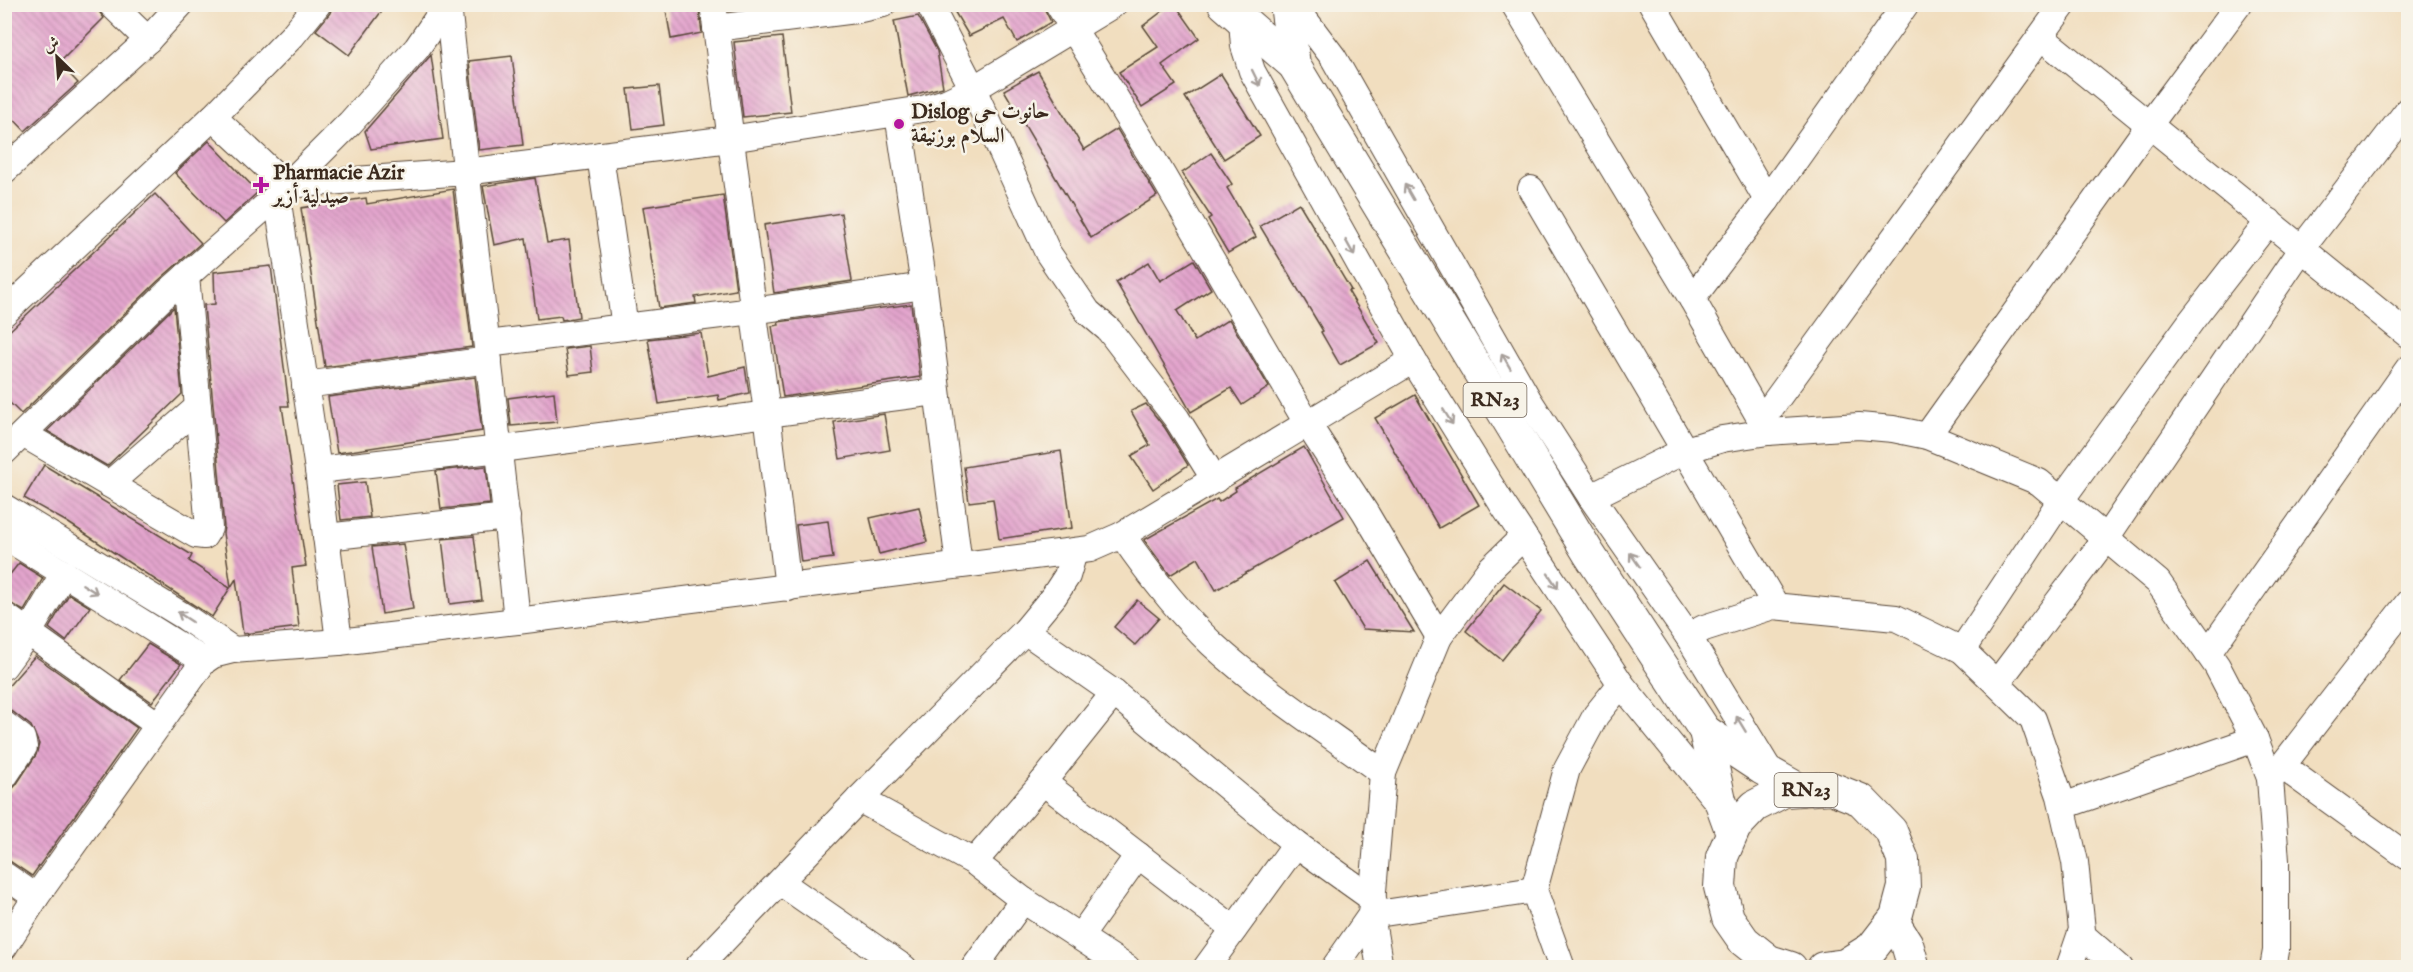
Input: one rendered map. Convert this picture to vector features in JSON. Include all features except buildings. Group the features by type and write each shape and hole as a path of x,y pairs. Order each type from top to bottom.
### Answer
{"main road":[{"name":"RN23","path":"1286,4 1294,65"},
{"name":"RN23","path":"1233,13 1294,65 1589,554 1705,730 1728,822 1720,886 1728,918 1744,941 1769,961 1791,968"},
{"name":"RN23","path":"1705,730 1771,774 1800,790"},
{"name":"RN23","path":"1728,822 1735,827 1755,806 1784,791 1832,788 1861,800 1891,831 1903,860 1904,887 1896,917 1905,944 1872,948 1838,967"}],"street":[{"path":"111,4 148,40"},
{"path":"4,171 148,40 181,4"},
{"path":"4,313 213,117 292,36 318,4"},
{"path":"447,4 465,172 500,449 517,621"},
{"path":"4,452 186,276 282,190 350,123 417,48 447,4"},
{"path":"788,588 715,16 856,10 883,4"},
{"path":"929,4 974,89 1048,253 1088,312 1109,330 1159,394 1215,480"},
{"path":"1058,4 1165,179 1308,423 1365,512 1439,637"},
{"path":"282,190 465,172 730,139 898,114 946,102 974,89 1114,4"},
{"path":"1293,4 1333,57 1528,399 1591,497 1688,636 1771,774"},
{"path":"1514,4 1692,299 1765,426"},
{"path":"1652,4 1767,200"},
{"path":"1692,299 1767,200 1906,4"},
{"path":"1765,426 2064,4"},
{"path":"1927,436 2149,125 2240,4"},
{"path":"1233,13 1252,71 1413,360 1523,537 1621,684 1728,822"},
{"path":"2041,37 2409,335"},
{"path":"1997,682 2106,538 2302,248 2409,110"},
{"path":"898,114 924,286 959,565"},
{"path":"213,117 282,190 339,642"},
{"path":"600,155 625,327"},
{"path":"1531,189 1776,606"},
{"path":"1962,650 2061,500 2192,320 2269,222"},
{"path":"23,434 196,535 204,536 209,528 186,276"},
{"path":"305,385 625,327 924,286"},
{"path":"4,947 36,897 158,725 204,661 213,656 233,650 339,642 1090,549 1122,535 1413,360"},
{"path":"2208,654 2409,369"},
{"path":"318,470 500,449 767,412 936,392"},
{"path":"109,484 198,407"},
{"path":"1591,497 1686,450 1765,426 1859,426 1893,429 1927,436 2039,482 2158,582 2217,666 2276,772 2409,857"},
{"path":"4,507 185,617 233,650"},
{"path":"326,537 507,517"},
{"path":"1122,535 1155,583 1213,644 1265,686 1383,773"},
{"path":"4,536 204,661"},
{"path":"1380,968 1372,907 1383,773 1439,637 1490,570 1523,537"},
{"path":"697,968 1025,631 1054,596 1067,576 1074,552"},
{"path":"4,666 29,632 64,573"},
{"path":"2273,968 2276,951 2276,772 2409,603"},
{"path":"1688,636 1704,628 1776,606 1896,618 1962,650 2033,719 2063,807 2075,862 2081,934 2069,968"},
{"path":"4,615 158,725"},
{"path":"1025,631 1114,693 1372,907 1534,890"},
{"path":"1562,968 1534,890 1567,768 1596,715 1621,684"},
{"path":"974,862 1114,693"},
{"path":"4,724 22,738 24,747 4,777"},
{"path":"2063,807 2256,739"},
{"path":"1042,782 1234,930"},
{"path":"859,799 974,862 1023,900 1127,968"},
{"path":"1206,968 1296,844"},
{"path":"1080,937 1138,855"},
{"path":"4,875 36,897"},
{"path":"780,882 904,968"},
{"path":"974,968 1023,900"},
{"path":"1334,968 1372,907"},
{"path":"2081,934 2120,968"},
{"path":"1905,944 1928,968"}],"place":[{"name":"Dislog حانوت حي السلام بوزنيقة","path":"899,124"},
{"name":"Pharmacie Azir صيدلية أزير","path":"261,185"}]}
